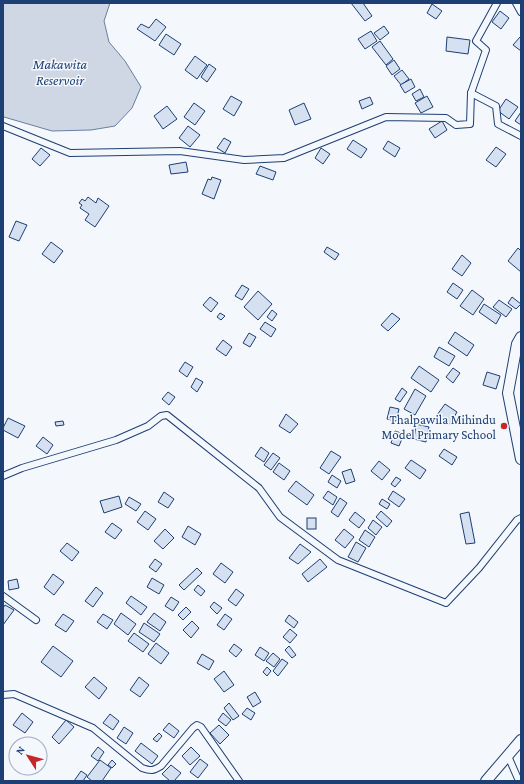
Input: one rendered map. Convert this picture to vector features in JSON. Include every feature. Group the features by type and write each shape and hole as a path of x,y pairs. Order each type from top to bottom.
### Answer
{"main road":[{"path":"521,337 517,344 508,393 521,459"},
{"path":"486,781 521,740"}],"street":[{"path":"3,126 70,153 180,151 244,160 284,158 386,118 446,118 456,125 470,124 471,93 486,50 476,41 497,3"},
{"path":"516,3 521,10"},
{"path":"471,93 496,106 498,124 521,136"},
{"path":"3,476 22,468 116,440 148,426 162,416 167,415 259,488 280,517 338,560 446,602 479,568 517,520 521,518"},
{"path":"3,596 36,620"},
{"path":"3,695 14,694 93,728 142,768 148,770 154,770 161,766 197,725 201,727 238,781"},
{"path":"508,756 519,781"}],"water":[{"name":"Makawita Reservoir","path":"3,3 110,3 104,21 109,42 125,61 141,87 132,108 115,126 91,130 52,131 3,116"}],"building":[{"path":"351,3 363,3 372,16 365,21"},
{"path":"432,4 442,11 436,19 427,13"},
{"path":"500,11 509,18 501,29 492,22"},
{"path":"156,19 166,27 155,41 137,29 141,24 149,28"},
{"path":"384,26 389,33 380,40 374,33"},
{"path":"371,31 377,41 365,49 358,39"},
{"path":"166,34 181,44 174,55 159,45"},
{"path":"447,37 470,40 468,54 446,51"},
{"path":"521,37 521,51 513,45"},
{"path":"380,41 393,59 386,65 372,47"},
{"path":"195,56 207,65 197,79 185,70"},
{"path":"394,60 400,69 392,75 386,66"},
{"path":"209,64 216,69 207,82 201,77"},
{"path":"402,70 409,79 401,85 394,76"},
{"path":"411,79 415,87 405,93 400,85"},
{"path":"420,89 424,97 416,101 412,94"},
{"path":"231,96 242,102 234,116 223,109"},
{"path":"427,96 433,107 421,113 415,103"},
{"path":"370,97 373,104 362,109 359,101"},
{"path":"506,99 518,107 509,119 498,111"},
{"path":"194,103 205,111 195,125 184,117"},
{"path":"304,103 311,119 295,125 289,110"},
{"path":"167,106 177,119 163,129 154,116"},
{"path":"521,112 521,125 515,121"},
{"path":"442,121 447,130 435,138 429,129"},
{"path":"188,126 200,135 190,147 179,138"},
{"path":"224,138 231,142 225,153 217,148"},
{"path":"353,140 367,149 361,158 347,149"},
{"path":"388,141 400,148 395,157 383,149"},
{"path":"496,147 506,154 496,167 486,160"},
{"path":"41,148 50,155 40,166 32,159"},
{"path":"321,148 330,154 323,164 315,158"},
{"path":"186,162 188,172 171,174 169,165"},
{"path":"260,166 276,172 273,180 256,174"},
{"path":"212,177 221,180 214,199 202,194 208,179 211,180"},
{"path":"88,197 96,203 98,198 109,206 95,227 85,220 89,214 80,208 82,205 79,203 82,199 85,201"},
{"path":"16,221 27,225 19,241 9,237"},
{"path":"51,242 63,251 54,263 42,254"},
{"path":"327,247 339,254 335,260 324,252"},
{"path":"518,248 521,251 521,272 508,261"},
{"path":"462,255 471,263 462,276 452,269"},
{"path":"453,283 463,290 457,299 447,292"},
{"path":"242,285 249,289 242,300 235,296"},
{"path":"472,290 484,299 473,315 460,306"},
{"path":"258,291 272,304 258,320 244,307"},
{"path":"210,297 218,303 211,312 203,305"},
{"path":"512,297 521,304 516,309 508,303"},
{"path":"499,300 512,309 506,317 493,307"},
{"path":"484,304 501,315 496,324 479,312"},
{"path":"272,310 277,314 272,321 267,317"},
{"path":"220,313 225,316 221,320 217,317"},
{"path":"392,313 400,319 388,331 381,325"},
{"path":"265,322 276,329 271,337 260,329"},
{"path":"455,332 474,345 467,356 448,343"},
{"path":"249,333 256,337 250,347 243,343"},
{"path":"223,340 232,347 226,356 216,349"},
{"path":"439,347 455,356 449,366 434,357"},
{"path":"185,362 193,367 187,377 179,371"},
{"path":"419,366 439,380 431,392 411,378"},
{"path":"453,368 460,373 453,383 446,377"},
{"path":"487,372 500,376 496,389 483,385"},
{"path":"196,378 203,382 197,392 191,387"},
{"path":"402,388 407,392 400,402 395,399"},
{"path":"415,389 426,396 415,415 404,409"},
{"path":"168,392 175,397 169,405 162,399"},
{"path":"445,404 457,412 450,424 437,415"},
{"path":"390,407 399,409 396,421 387,419"},
{"path":"286,414 298,424 290,433 279,426"},
{"path":"8,418 25,426 18,438 3,430"},
{"path":"63,421 64,425 56,426 55,422"},
{"path":"416,424 429,427 426,442 414,439"},
{"path":"395,431 404,434 399,446 391,443"},
{"path":"43,437 53,445 47,454 36,446"},
{"path":"261,447 269,453 264,462 255,456"},
{"path":"444,449 457,457 452,465 439,456"},
{"path":"331,451 341,457 329,474 320,468"},
{"path":"273,453 280,458 271,470 264,465"},
{"path":"411,460 426,470 420,479 405,468"},
{"path":"379,461 390,470 382,480 371,471"},
{"path":"279,463 290,471 284,480 273,472"},
{"path":"351,469 355,481 346,484 342,472"},
{"path":"332,475 341,481 337,488 328,482"},
{"path":"396,477 401,480 395,487 391,484"},
{"path":"296,481 314,495 307,505 288,491"},
{"path":"328,491 337,497 333,505 323,498"},
{"path":"393,491 405,499 399,507 388,499"},
{"path":"164,492 174,499 168,508 158,502"},
{"path":"119,496 122,507 104,513 100,501"},
{"path":"129,497 141,504 136,511 125,504"},
{"path":"340,498 347,503 338,517 331,512"},
{"path":"382,499 390,504 387,509 379,504"},
{"path":"145,511 156,519 148,530 137,522"},
{"path":"381,511 392,521 387,527 376,517"},
{"path":"355,512 365,520 359,528 349,520"},
{"path":"469,512 475,543 466,544 460,514"},
{"path":"307,518 316,518 316,529 307,529"},
{"path":"373,520 382,527 376,535 368,528"},
{"path":"112,523 122,530 115,539 105,532"},
{"path":"188,526 201,534 195,545 182,537"},
{"path":"165,529 174,538 163,549 154,541"},
{"path":"344,529 354,537 345,548 335,540"},
{"path":"365,530 375,537 369,547 359,540"},
{"path":"356,542 366,548 358,562 348,557"},
{"path":"67,543 79,552 72,561 60,551"},
{"path":"300,544 311,552 298,564 289,558"},
{"path":"155,559 162,564 156,572 149,567"},
{"path":"320,559 327,567 308,582 302,574"},
{"path":"221,563 233,572 225,583 213,574"},
{"path":"197,568 202,573 184,590 179,585"},
{"path":"53,574 64,582 54,595 44,587"},
{"path":"152,578 164,585 159,594 147,587"},
{"path":"17,579 19,588 9,590 8,581"},
{"path":"198,585 205,591 201,596 194,590"},
{"path":"96,587 103,593 93,607 85,601"},
{"path":"236,589 244,595 236,606 228,600"},
{"path":"131,596 147,607 141,615 126,603"},
{"path":"171,597 179,602 173,611 165,606"},
{"path":"214,602 222,608 217,614 210,607"},
{"path":"5,605 14,610 3,625 3,608"},
{"path":"186,607 191,612 183,620 178,615"},
{"path":"121,613 136,624 128,635 114,624"},
{"path":"154,613 166,622 160,631 147,622"},
{"path":"63,614 74,621 66,632 55,625"},
{"path":"103,614 113,620 107,629 97,622"},
{"path":"225,614 232,619 224,630 217,625"},
{"path":"289,615 298,622 294,628 285,621"},
{"path":"192,621 199,628 191,638 183,630"},
{"path":"144,623 160,634 154,642 139,632"},
{"path":"290,629 297,635 290,643 283,637"},
{"path":"134,633 149,644 143,652 128,641"},
{"path":"156,643 169,653 161,664 148,654"},
{"path":"234,644 242,650 236,657 229,651"},
{"path":"53,646 73,661 61,677 41,662"},
{"path":"289,646 296,655 292,658 285,650"},
{"path":"260,647 269,653 264,661 255,655"},
{"path":"273,653 280,659 274,667 266,661"},
{"path":"202,654 214,661 209,670 197,663"},
{"path":"282,659 288,663 278,676 273,671"},
{"path":"267,667 271,671 267,676 263,672"},
{"path":"224,671 234,685 224,692 214,679"},
{"path":"94,677 107,688 99,699 85,687"},
{"path":"139,677 149,685 140,697 130,690"},
{"path":"255,692 261,702 253,707 247,697"},
{"path":"229,703 239,716 233,720 224,708"},
{"path":"247,708 255,713 251,720 242,714"},
{"path":"22,713 33,722 25,733 13,725"},
{"path":"223,713 231,720 226,726 218,720"},
{"path":"110,714 119,721 113,730 103,723"},
{"path":"66,720 74,727 59,744 52,737"},
{"path":"169,723 179,731 174,738 163,730"},
{"path":"219,725 229,735 220,744 210,733"},
{"path":"124,727 133,733 126,744 117,738"},
{"path":"159,733 162,736 157,742 153,739"},
{"path":"141,743 158,756 152,764 135,751"},
{"path":"98,747 104,752 98,761 91,756"},
{"path":"191,747 200,756 190,765 182,756"},
{"path":"200,759 208,765 198,778 190,772"},
{"path":"100,760 111,768 102,781 92,781 87,777"},
{"path":"112,760 116,764 112,768 108,765"},
{"path":"171,765 181,773 174,781 170,781 162,774"},
{"path":"81,771 87,775 83,781 74,781"}],"place":[{"name":"Thalpawila Mihindu Model Primary School","path":"504,426"}]}
